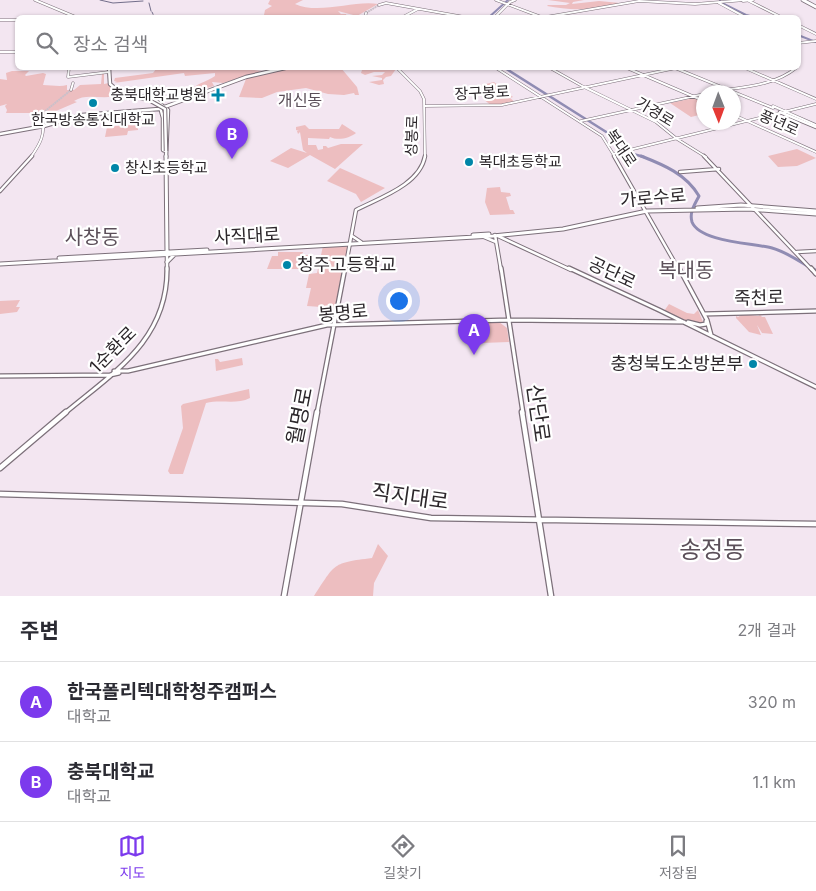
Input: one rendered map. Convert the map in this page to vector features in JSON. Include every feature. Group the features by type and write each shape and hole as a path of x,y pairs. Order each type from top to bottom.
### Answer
{"highway":[{"path":"804,0 816,6"}],"main road":[{"path":"35,0 71,15"},
{"path":"555,15 639,1 692,4 747,0"},
{"path":"0,134 44,126 83,115 162,110 173,104 246,77 276,70"},
{"path":"109,71 111,86 117,92 145,100 162,110 163,150 166,151"},
{"path":"115,89 149,100 165,109 166,151"},
{"path":"115,89 156,100 166,107 169,122 168,149 166,151"},
{"path":"161,104 173,104"},
{"path":"154,110 158,109 158,106"},
{"path":"149,110 162,110"},
{"path":"780,112 816,126"},
{"name":"1순환로","path":"166,151 167,253"},
{"path":"697,209 707,206 755,208 815,214"},
{"path":"755,208 815,214"},
{"path":"697,209 755,208 815,214"},
{"name":"가로수로","path":"495,235 562,227 646,210 697,209"},
{"name":"가로수로","path":"495,235 563,229 646,210"},
{"name":"사직대로","path":"0,262 495,235"},
{"name":"사직대로","path":"0,262 155,253 180,254 495,235"},
{"path":"155,253 167,246 174,252"},
{"path":"166,262 172,256 180,254"}],"street":[{"path":"497,0 538,15"},
{"path":"497,15 507,3 515,0"},
{"path":"747,0 778,15"},
{"path":"747,0 772,12"},
{"path":"380,5 384,3 453,15"},
{"path":"507,3 538,15"},
{"path":"720,3 742,15"},
{"path":"407,15 419,9"},
{"path":"0,20 15,20"},
{"path":"801,26 816,34"},
{"path":"801,43 816,41"},
{"path":"0,52 15,52"},
{"path":"69,70 68,78 109,71"},
{"name":"성봉로","path":"356,210 409,180 420,169 424,156 424,106 421,93 399,70"},
{"name":"복대로","path":"499,70 582,121 602,136 707,319 712,335"},
{"name":"가경로","path":"554,70 657,123 677,139 709,159 816,274"},
{"path":"632,70 696,98"},
{"path":"582,86 665,70"},
{"path":"681,70 717,85"},
{"path":"750,70 816,100"},
{"path":"741,86 772,80 788,75 794,70"},
{"path":"100,73 109,71"},
{"path":"71,90 73,83"},
{"name":"장구봉로","path":"424,106 497,106 517,103 541,95 582,86"},
{"path":"582,121 696,95"},
{"path":"741,95 774,108"},
{"path":"741,95 816,126"},
{"path":"741,95 780,112"},
{"path":"613,154 816,104"},
{"path":"0,191 36,152 44,126 42,118"},
{"name":"풍년로","path":"741,118 816,152"},
{"path":"680,172 719,169"},
{"name":"월명로","path":"284,596 300,502 356,210"},
{"path":"515,243 514,238 519,234"},
{"name":"공단로","path":"495,235 712,335 816,386"},
{"name":"산단로","path":"495,235 551,596"},
{"path":"351,236 361,242"},
{"path":"481,237 491,239 497,243"},
{"path":"796,252 816,251"},
{"name":"1순환로","path":"0,468 122,365 145,340 159,316 166,295 167,253"},
{"name":"죽천로","path":"703,314 816,311"},
{"path":"668,322 672,319 670,316"},
{"path":"679,320 702,325 706,324 707,319"},
{"path":"707,319 717,338"},
{"name":"봉명로","path":"114,371 127,371 334,325 508,320 684,322"},
{"path":"0,376 110,375 127,371 122,365"},
{"name":"직지대로","path":"0,494 300,502 353,505 431,518 816,524"}],"shaded area":[{"path":"270,0 303,0 295,4 304,7 325,8 369,3 378,4 359,15 338,11 346,15 264,15 265,10 272,6 268,4"},
{"path":"548,0 584,0 573,2 572,4 599,1 620,3 602,7 575,9 547,6 570,3"},
{"path":"155,70 262,71 223,83 212,82 214,86 194,92 192,95 189,93 192,90 215,76 215,73 185,76 184,73 114,83 117,82 114,81 115,78 153,73"},
{"path":"283,70 343,70 357,87 359,95 354,93 344,95 328,94 306,88 277,92 262,98 239,97 246,79 263,73"},
{"path":"362,70 395,70 391,76 383,80 384,84 379,85 369,82 382,80 382,78 372,76 382,75 385,72 374,72 365,75 361,73"},
{"path":"29,71 26,76 46,74 43,85 67,85 67,90 74,90 80,85 101,84 102,74 104,74 104,84 109,83 111,87 121,93 109,97 80,98 74,101 77,102 42,117 43,115 39,113 6,113 5,106 7,104 0,106 0,79 7,80 6,73"},
{"path":"494,82 513,97 510,98 515,102 492,106 483,99 486,89 492,85 482,85"},
{"path":"696,99 696,116 691,117 670,103"},
{"path":"138,124 138,130 128,131 127,135 105,137 107,127"},
{"path":"342,124 356,133 347,138 340,139 330,137 329,139 308,138 308,145 316,145 318,150 323,149 323,146 328,148 341,144 363,144 335,169 310,155 288,168 270,161 291,148 307,153 303,150 300,132 298,134 297,131 299,131 296,130 296,127 305,125 309,129 339,129"},
{"path":"797,149 816,158 797,166 778,167 768,156"},
{"path":"340,168 385,188 361,202 356,194 327,181"},
{"path":"500,187 501,192 510,193 511,196 506,197 510,210 513,210 515,214 490,215 485,202 487,188"},
{"path":"349,245 336,308 307,306 311,288 306,288 309,274 317,273 323,246"},
{"path":"278,252 303,252 302,255 309,255 304,269 267,269 272,256 278,256"},
{"path":"20,300 16,307 20,307 17,312 0,314 0,301"},
{"path":"669,304 687,313 694,314 698,310 703,322 702,324 684,320 664,311"},
{"path":"743,314 765,317 773,334 762,333 757,325 761,335 749,332 736,318 736,316 738,317"},
{"path":"499,322 507,328 509,342 482,343 480,323"},
{"path":"242,358 243,365 216,371 215,359 218,359 220,362"},
{"path":"249,389 250,398 245,400 206,403 183,474 170,474 168,471 183,428 181,406"},
{"path":"378,544 388,556 374,583 373,596 314,596 336,566 349,561 372,558"}],"waterway":[{"path":"100,0 113,3 143,1"},
{"path":"491,15 508,0"},
{"path":"720,0 720,2 746,15"},
{"path":"149,3 151,11"},
{"path":"801,36 816,42"},
{"path":"508,70 611,135 619,150 642,156"},
{"path":"642,156 674,171 694,188 699,196 693,208 691,218 697,229 716,238 778,250 814,270"},
{"path":"811,268 816,271"}],"tunnel":[{"path":"366,13 379,5"},
{"path":"42,118 44,112 71,90"},
{"path":"774,108 795,117"}],"place":[{"name":"충북대학교병원","path":"218,95"},
{"name":"한국방송통신대학교","path":"93,103"},
{"name":"충북대학교","path":"232,159"},
{"name":"복대초등학교","path":"469,162"},
{"name":"창신초등학교","path":"115,168"},
{"name":"청주고등학교","path":"287,265"},
{"name":"한국폴리텍대학청주캠퍼스","path":"474,355"},
{"name":"충청북도소방본부","path":"753,364"}],"district":[{"name":"개신동","path":"300,100"},
{"name":"사창동","path":"92,237"},
{"name":"복대동","path":"686,270"},
{"name":"송정동","path":"712,550"}]}
